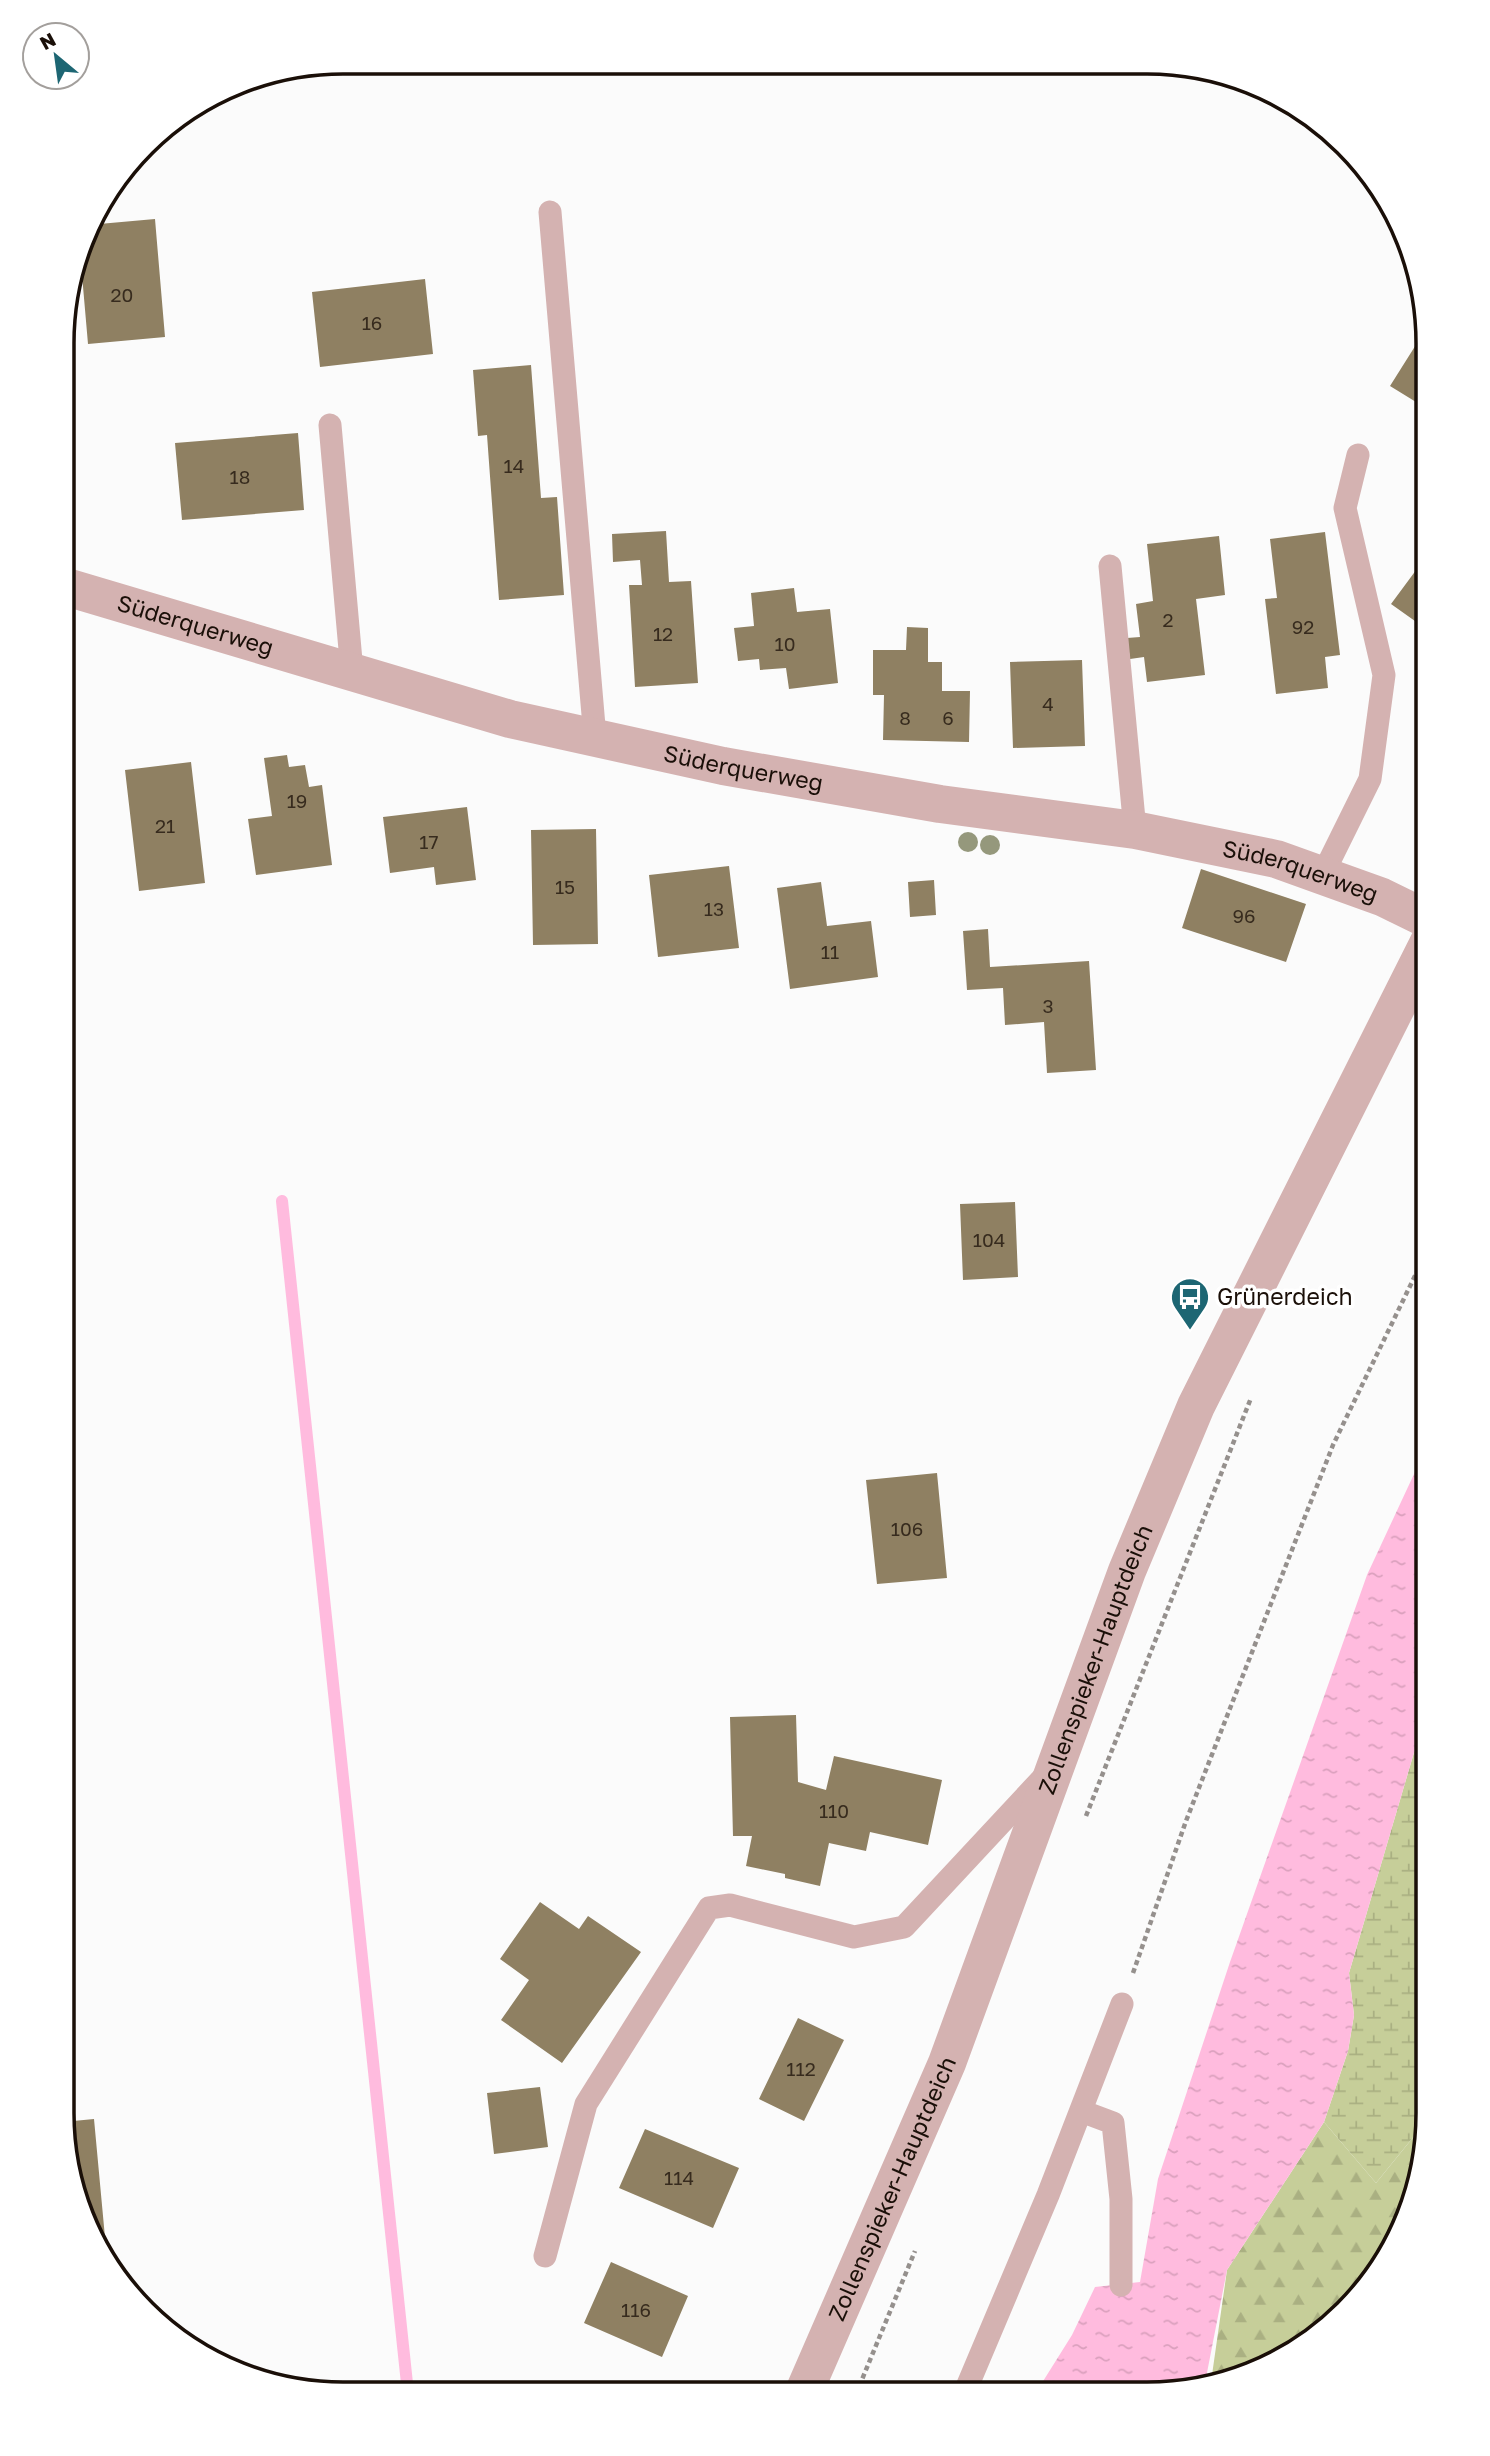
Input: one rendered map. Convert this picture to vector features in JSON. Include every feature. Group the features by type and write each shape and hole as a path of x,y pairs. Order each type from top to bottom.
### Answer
{"street":[{"name":"Süderquerweg","path":"74,589 510,719 723,766 926,802 1135,830 1219,845 1323,874 1416,914"},
{"name":"Zollenspieker-Hauptdeich","path":"808,2382 947,2063 1127,1571 1196,1406 1416,968"}],"lane":[{"path":"550,212 595,738"},
{"path":"330,425 352,672"},
{"path":"1323,874 1370,779 1384,675 1345,508 1358,455"},
{"path":"1110,566 1135,830"},
{"path":"545,2256 586,2104 709,1908 730,1905 854,1937 904,1927 1059,1761"},
{"path":"969,2382 1081,2111 1122,2004"},
{"path":"1081,2111 1114,2123 1121,2199 1121,2285"}],"path":[{"path":"1122,2004 1186,1821 1333,1445 1416,1274"},
{"path":"1083,1822 1251,1396"},
{"path":"861,2382 919,2239"}],"green space":[{"path":"1416,1746 1416,2131 1376,2183 1324,2122 1348,2051 1354,2015 1349,1973"},
{"path":"1324,2122 1376,2183 1416,2134 1407,2183 1396,2217 1381,2248 1350,2291 1325,2316 1282,2347 1251,2362 1212,2374 1227,2270"}],"water":[{"path":"1416,1470 1416,1746 1349,1973 1354,2015 1348,2051 1324,2122 1227,2270 1206,2375 1165,2382 1043,2382 1072,2335 1095,2287 1140,2282 1158,2179 1230,1962 1367,1575"}],"building":[{"path":"155,219 165,337 88,344 82,277 101,224"},
{"path":"425,279 433,354 320,367 312,292"},
{"path":"1416,345 1416,402 1390,386"},
{"path":"531,365 541,498 557,497 564,595 499,600 487,435 478,436 473,370"},
{"path":"298,433 304,510 182,520 175,443"},
{"path":"666,531 669,582 691,581 698,683 635,687 629,585 642,585 640,560 613,562 612,534"},
{"path":"1325,532 1340,655 1325,657 1328,688 1276,694 1265,599 1277,598 1270,539"},
{"path":"1219,536 1225,595 1196,599 1205,675 1147,682 1144,657 1130,659 1127,638 1140,637 1136,604 1153,601 1147,544"},
{"path":"1416,570 1416,622 1391,604"},
{"path":"794,588 797,612 830,609 838,683 789,689 786,668 760,670 759,659 738,661 734,628 754,626 751,593"},
{"path":"907,627 928,628 928,662 942,662 942,691 970,691 969,742 883,740 884,695 873,695 873,650 906,650"},
{"path":"1082,660 1085,746 1013,748 1010,662"},
{"path":"287,755 289,767 305,765 309,787 322,785 332,865 256,875 248,819 272,816 264,758"},
{"path":"191,762 205,883 139,891 125,770"},
{"path":"467,807 476,880 436,885 434,867 390,873 383,817"},
{"path":"596,829 598,944 533,945 531,830"},
{"path":"729,866 739,948 658,957 649,875"},
{"path":"1201,869 1306,904 1286,962 1182,928"},
{"path":"934,880 936,915 910,917 908,882"},
{"path":"821,882 827,926 871,921 878,977 790,989 777,888"},
{"path":"988,929 990,967 1089,961 1096,1070 1047,1073 1044,1022 1005,1025 1003,988 967,990 963,931"},
{"path":"1015,1202 1018,1277 963,1280 960,1204"},
{"path":"937,1473 947,1578 877,1584 866,1480"},
{"path":"796,1715 798,1782 826,1790 834,1756 942,1780 928,1845 870,1832 866,1851 829,1843 820,1886 785,1878 785,1874 746,1866 752,1836 733,1836 730,1717"},
{"path":"540,1902 579,1929 588,1916 641,1952 562,2063 501,2020 529,1980 500,1959"},
{"path":"798,2018 844,2040 804,2121 759,2099"},
{"path":"540,2087 548,2147 494,2154 487,2093"},
{"path":"94,2119 105,2241 83,2183 74,2121"},
{"path":"645,2129 739,2168 713,2228 619,2188"},
{"path":"611,2262 688,2296 662,2357 584,2323"}],"waterway":[{"path":"282,1201 407,2382"}],"place":[{"name":"Grünerdeich","path":"1190,1331"}]}
